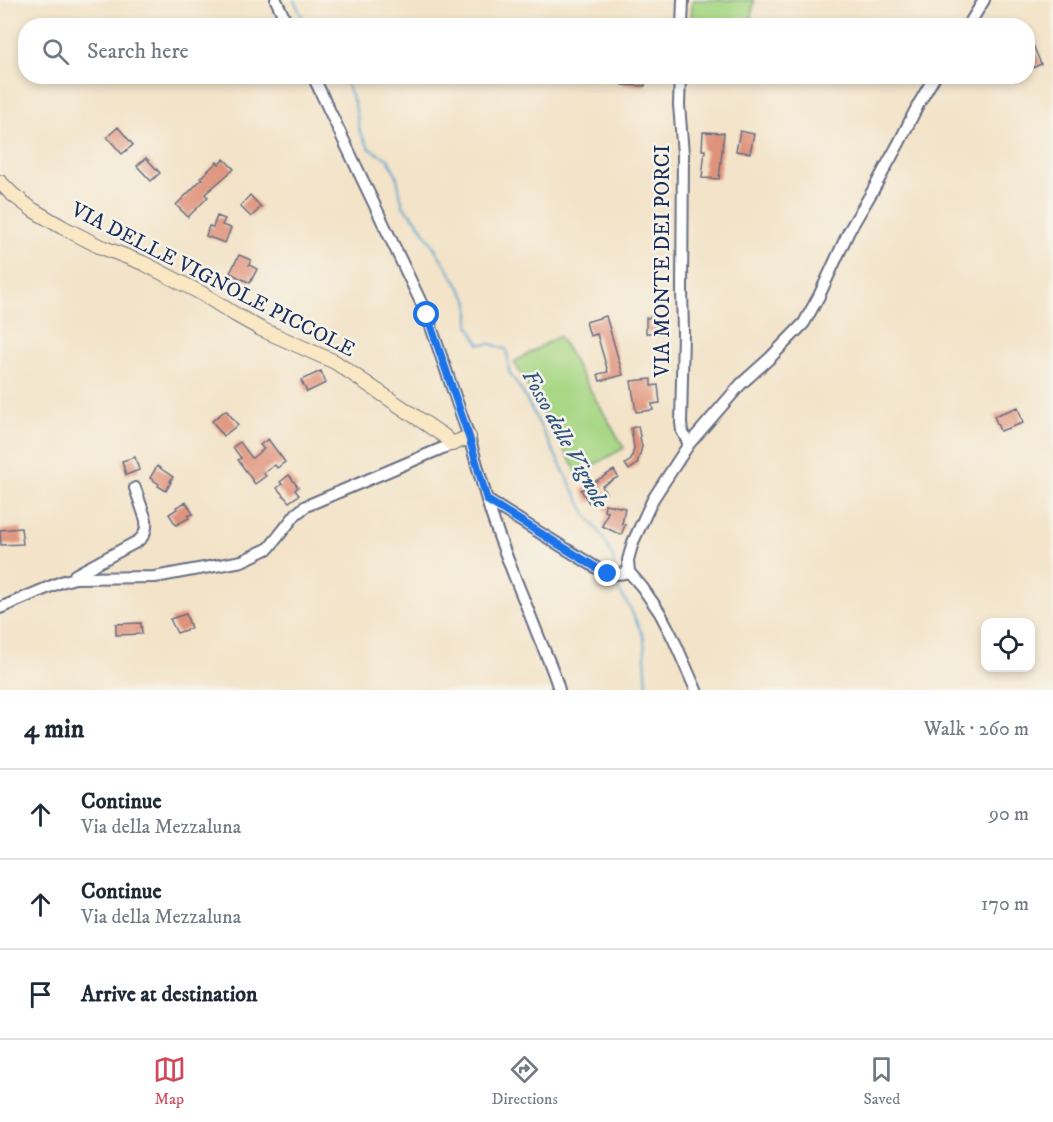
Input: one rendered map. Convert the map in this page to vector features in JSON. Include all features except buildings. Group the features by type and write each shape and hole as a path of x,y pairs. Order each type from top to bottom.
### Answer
{"street":[{"path":"276,0 284,18"},
{"path":"682,0 682,18"},
{"path":"973,18 984,0"},
{"path":"317,84 427,315 467,432 495,526 559,690"},
{"name":"VIA MONTE DEI PORCI","path":"680,84 683,154 681,423 688,444"},
{"path":"696,690 660,614 629,572 628,561 633,542 653,499 688,444 741,384 804,323 849,231 930,84"},
{"name":"VIA DELLE VIGNOLE PICCOLE","path":"0,182 33,210 72,232 99,246 142,263 201,293 261,329 335,362 444,436 452,444"},
{"path":"61,582 81,577 162,577 247,559 269,548 296,514 306,506 452,444 467,432"},
{"path":"0,608 61,582 142,538 147,526 135,488"},
{"path":"487,500 600,570 608,574 619,575 629,572"}],"green space":[{"path":"692,0 754,0 752,18 691,18"},
{"path":"559,336 624,448 578,474 514,362"}],"waterway":[{"name":"Fosso delle Vignole","path":"294,0 304,18"},
{"name":"Fosso delle Vignole","path":"346,84 355,105 360,132 370,149 388,159 396,174 403,206 418,222 469,302 469,325 479,344 491,344 507,350 509,372 522,391 586,514 602,536 613,557 615,571"},
{"name":"Fosso delle Vignole","path":"616,577 618,589 644,638 647,690"}],"route":[{"path":"427,315 469,437 487,500 608,574"}]}
